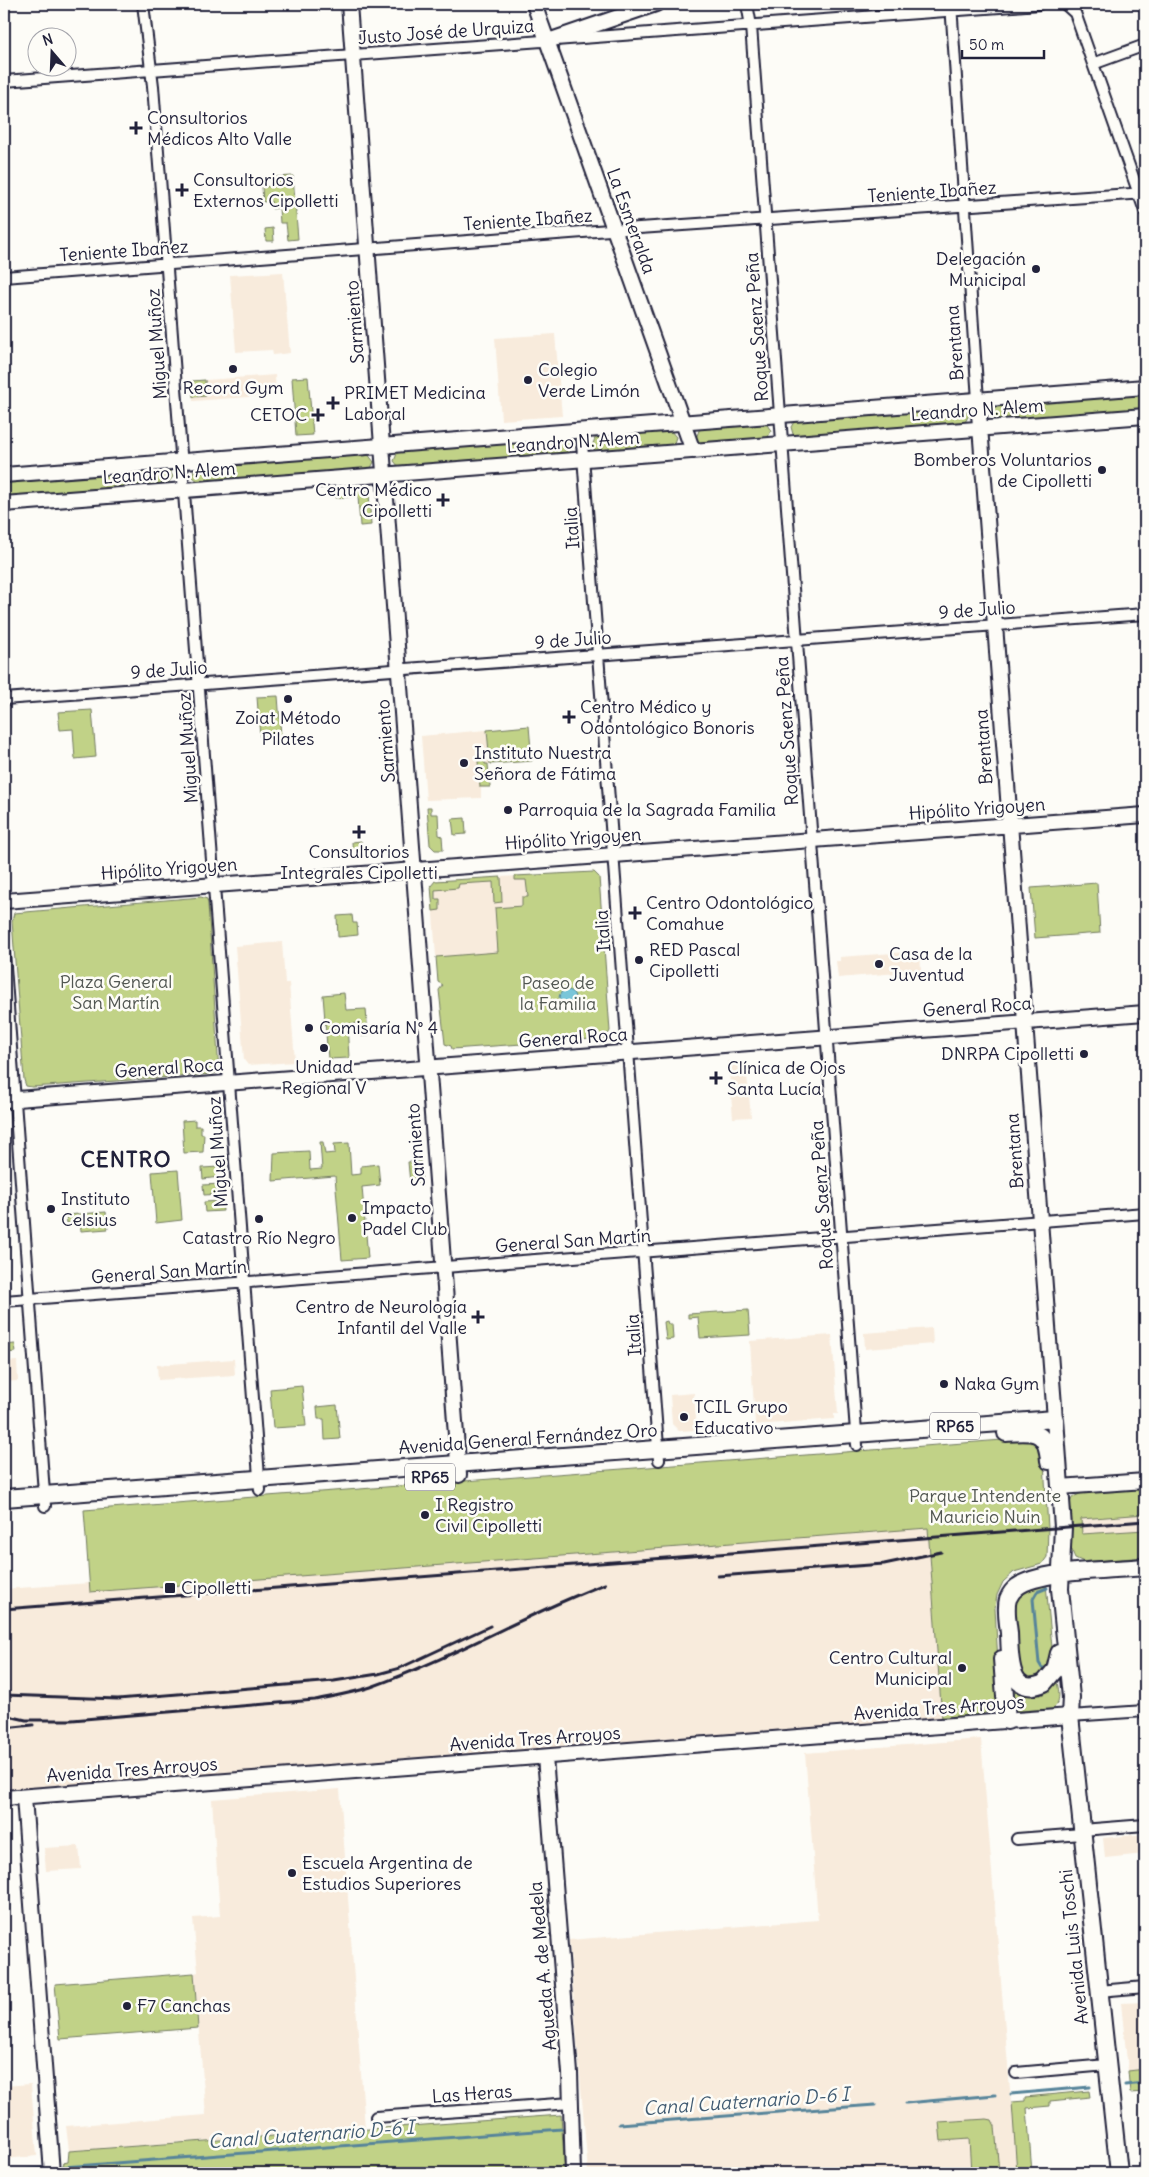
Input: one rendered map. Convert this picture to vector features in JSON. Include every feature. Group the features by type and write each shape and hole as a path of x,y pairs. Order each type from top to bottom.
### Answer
{"main road":[{"name":"Sarmiento","path":"349,4 459,1469"},
{"name":"La Esmeralda","path":"534,4 693,451"},
{"path":"548,42 656,4"},
{"name":"Leandro N. Alem","path":"4,475 1145,387"},
{"name":"Brentana","path":"978,400 1060,1487"},
{"name":"Leandro N. Alem","path":"4,504 1145,416"},
{"name":"Hipólito Yrigoyen","path":"4,901 1145,815"},
{"name":"General Roca","path":"9,1099 1145,1013"},
{"path":"921,1440 947,1432 1055,1421"},
{"name":"Avenida General Fernández Oro","path":"4,1509 45,1501 856,1439 1055,1421"},
{"name":"Avenida General Fernández Oro","path":"856,1439 921,1440 1023,1432 1035,1433 1043,1438"},
{"name":"Avenida Luis Toschi","path":"1043,1438 1049,1456 1059,1653 1064,1704 1070,1716"},
{"path":"1060,1487 1145,1481"},
{"name":"Avenida Luis Toschi","path":"1060,1487 1063,1527 1056,1574 1071,1697 1070,1716 1119,2173"},
{"name":"Avenida General Fernández Oro","path":"4,1498 45,1501"},
{"name":"RP65","path":"1059,1653 1055,1670 1044,1683 1027,1685 1019,1682 1014,1675 1011,1664 1008,1599 1014,1590 1022,1583 1056,1574 1145,1567"},
{"path":"1007,1721 1000,1597 1008,1583 1021,1573 1036,1570 1056,1574"},
{"name":"Avenida Tres Arroyos","path":"4,1798 1070,1716"},
{"name":"Agueda A. de Medela","path":"545,1757 571,2103 572,2173"},
{"path":"24,1797 52,2173"}],"street":[{"name":"Miguel Muñoz","path":"143,4 151,70 167,264 260,1484"},
{"name":"Roque Saenz Peña","path":"746,4 751,26 766,220 856,1439"},
{"name":"Justo José de Urquiza","path":"4,81 548,42 751,26 951,7 1039,4"},
{"path":"1067,4 1075,13 1142,193 1145,211"},
{"name":"Brentana","path":"951,7 978,400"},
{"path":"1093,64 1145,45"},
{"name":"Teniente Ibañez","path":"4,277 614,230 1142,193"},
{"name":"Italia","path":"581,430 659,1454"},
{"name":"9 de Julio","path":"4,698 1145,614"},
{"path":"4,953 9,1099 30,1299 45,1501"},
{"name":"General San Martín","path":"4,1301 1145,1213"},
{"path":"1070,1716 1145,1711"},
{"path":"1017,1839 1145,1825"},
{"path":"1099,1991 1145,1987"},
{"path":"1016,2073 1107,2065"},
{"name":"Las Heras","path":"376,2117 571,2103"}],"shaded area":[{"path":"283,272 290,353 273,355 272,350 236,352 230,275"},
{"name":"Colegio Verde Limón","path":"555,334 562,416 501,420 495,338"},
{"path":"275,375 276,395 193,401 192,381"},
{"name":"Instituto Nuestra Señora de Fátima","path":"529,726 532,761 488,764 490,787 481,788 481,798 426,800 421,736"},
{"path":"533,875 538,949 436,957 431,886 435,881"},
{"path":"282,942 285,983 289,983 295,1062 248,1065 244,1060 235,946"},
{"name":"Casa de la Juventud","path":"920,951 921,971 838,978 836,961 840,961 840,957"},
{"path":"728,1061 746,1065 751,1117 733,1118"},
{"path":"932,1328 933,1344 865,1349 864,1333"},
{"path":"832,1335 838,1414 834,1414 834,1419 755,1425 750,1341"},
{"path":"234,1359 235,1375 158,1380 157,1365"},
{"path":"17,1361 18,1381 4,1382 4,1362"},
{"name":"TCIL Grupo Educativo","path":"694,1393 697,1430 679,1431 672,1424 670,1395"},
{"path":"1145,1514 1145,1530 1082,1534 1081,1519"},
{"path":"928,1528 942,1719 4,1790 4,1589 90,1583 91,1592"},
{"path":"981,1739 1011,2102 1032,2173 588,2173 569,1940 818,1920 805,1753"},
{"path":"340,1789 365,2128 69,2151 66,2126 206,2115 194,1973 198,1972 193,1918 220,1916 212,1799"},
{"path":"1145,1834 1145,1854 1105,1858 1103,1838"},
{"path":"79,1846 81,1869 46,1871 44,1848"},
{"path":"1145,2002 1145,2069 1128,2071 1121,2003"},
{"path":"31,2084 37,2156 4,2159 4,2086"}],"green space":[{"path":"293,176 298,239 288,240 286,223 280,223 279,208 272,209 271,201 263,202 262,187 276,186 276,177"},
{"path":"273,228 274,241 266,241 265,229"},
{"path":"308,377 313,435 296,436 292,378"},
{"path":"205,380 206,396 193,397 192,381"},
{"path":"1145,392 1145,410 998,422 990,414 994,404"},
{"path":"963,407 969,415 964,424 799,437 793,434 791,427 795,420"},
{"path":"766,423 771,431 767,439 700,444 696,438 700,428"},
{"path":"670,430 676,437 673,446 596,452 592,446 596,436"},
{"path":"565,438 570,441 572,446 567,454 399,467 394,461 398,451"},
{"path":"367,453 374,462 370,470 200,483 192,476 195,467"},
{"path":"169,469 173,477 166,485 4,497 4,479"},
{"path":"365,489 369,493 371,525 360,526 358,496 336,498 335,491"},
{"path":"278,696 281,736 260,737 257,697"},
{"path":"92,710 96,757 75,759 73,729 60,730 58,712"},
{"path":"529,726 532,761 490,764 487,730"},
{"path":"485,760 485,764 488,764 490,787 480,787 478,761"},
{"path":"427,807 431,807 431,814 438,814 439,835 442,836 443,850 435,850 430,845"},
{"path":"465,818 466,834 454,835 452,819"},
{"path":"361,841 362,845 364,845 365,856 353,856 352,842"},
{"name":"Paseo de la Familia","path":"594,872 599,877 610,1031 606,1038 452,1049 451,1046 445,1044 439,990 443,985 438,982 436,957 498,952 495,908 522,906 522,897 528,897 526,880 515,880 515,876"},
{"path":"501,877 502,902 494,903 493,882 459,884 458,888 435,890 435,899 440,899 440,910 433,911 431,886 435,881"},
{"path":"1097,883 1100,933 1035,938 1031,888"},
{"name":"Plaza General San Martín","path":"201,897 207,899 208,904 219,1072 213,1074 26,1086 12,921 14,913"},
{"path":"352,915 353,923 357,923 358,935 338,937 337,916"},
{"path":"344,993 346,1010 366,1009 368,1036 361,1036 360,1023 347,1024 349,1058 328,1059 323,995"},
{"path":"195,1120 195,1126 201,1126 201,1134 204,1134 203,1152 184,1153 182,1121"},
{"path":"320,1142 323,1142 325,1154 335,1153 334,1144 349,1143 351,1175 361,1174 361,1166 378,1164 380,1185 362,1187 368,1258 342,1260 335,1176 273,1181 274,1153 309,1151 310,1170 322,1169"},
{"path":"420,1161 422,1182 410,1183 408,1162"},
{"path":"219,1167 220,1177 203,1179 202,1168"},
{"path":"178,1170 182,1220 156,1223 152,1172"},
{"path":"221,1184 221,1194 204,1195 203,1185"},
{"path":"222,1201 223,1211 205,1212 204,1202"},
{"path":"106,1212 108,1229 81,1231 80,1222 67,1223 66,1215"},
{"path":"748,1310 750,1335 700,1338 698,1317 688,1318 688,1314"},
{"path":"667,1321 668,1324 672,1324 673,1339 666,1340 664,1322"},
{"path":"15,1344 16,1352 4,1353 4,1345"},
{"path":"302,1386 306,1426 273,1428 270,1389"},
{"path":"337,1405 340,1439 325,1440 324,1419 318,1419 317,1407"},
{"name":"Parque Intendente Mauricio Nuin","path":"1029,1438 1043,1447 1048,1528 1047,1557 1042,1564 1014,1572 1003,1582 997,1595 995,1608 1000,1699 989,1711 975,1716 942,1719 928,1528 90,1592 84,1510"},
{"path":"1145,1488 1145,1514 1081,1519 1082,1534 1145,1530 1145,1557 1084,1562 1075,1558 1070,1545 1067,1519 1073,1497 1082,1493"},
{"path":"1046,1584 1053,1658 1043,1676 1029,1680 1018,1673 1012,1604 1017,1592"},
{"path":"1056,1679 1059,1691 1058,1700 1052,1709 1019,1711 1012,1709 1011,1680"},
{"name":"F7 Canchas","path":"194,1973 198,2028 60,2039 55,1984"},
{"path":"1145,2069 1145,2092 1130,2093 1128,2071"},
{"path":"1089,2091 1090,2097 1050,2101 1050,2106 1027,2108 1032,2173 1017,2173 1012,2102 1025,2101 1025,2097"},
{"path":"561,2115 565,2173 64,2173 63,2163 68,2162 69,2151"},
{"path":"992,2120 995,2126 999,2173 971,2173 969,2139 941,2141 939,2122"}],"water":[{"path":"567,990 575,998 567,1006 559,998"}],"waterway":[{"path":"1047,1588 1037,1592 1033,1599 1039,1663 1042,1668 1049,1668"},
{"name":"Canal Cuaternario D-6 I","path":"1125,2085 1145,2083"},
{"name":"Canal Cuaternario D-6 I","path":"1011,2094 1090,2087"},
{"name":"Canal Cuaternario D-6 I","path":"906,2103 995,2095"},
{"name":"Canal Cuaternario D-6 I","path":"619,2124 875,2105"},
{"name":"Canal Cuaternario D-6 I","path":"63,2167 562,2129"},
{"name":"Canal Cuaternario D-6 I","path":"4,2171 48,2168"}],"railway":[{"path":"4,1609 1145,1521"},
{"path":"718,1576 884,1564 941,1552"},
{"path":"4,1715 26,1720 72,1720 315,1700 357,1691 401,1676 605,1584"},
{"path":"4,1695 118,1699 334,1681 378,1674 400,1668 490,1626"},
{"path":"4,1728 33,1725"}],"place":[{"name":"Consultorios Médicos Alto Valle","path":"136,128"},
{"name":"Consultorios Externos Cipolletti","path":"182,190"},
{"name":"Delegación Municipal","path":"1036,269"},
{"name":"Record Gym","path":"233,369"},
{"name":"Colegio Verde Limón","path":"528,380"},
{"name":"PRIMET Medicina Laboral","path":"333,403"},
{"name":"CETOC","path":"318,415"},
{"name":"Bomberos Voluntarios de Cipolletti","path":"1102,470"},
{"name":"Centro Médico Cipolletti","path":"443,500"},
{"name":"Zoiat Método Pilates","path":"288,699"},
{"name":"Centro Médico y Odontológico Bonoris","path":"569,717"},
{"name":"Instituto Nuestra Señora de Fátima","path":"464,763"},
{"name":"Parroquia de la Sagrada Familia","path":"508,810"},
{"name":"Consultorios Integrales Cipolletti","path":"359,832"},
{"name":"Centro Odontológico Comahue","path":"635,913"},
{"name":"RED Pascal Cipolletti","path":"639,960"},
{"name":"Casa de la Juventud","path":"879,964"},
{"name":"Comisaría N° 4","path":"309,1028"},
{"name":"Unidad Regional V","path":"324,1048"},
{"name":"DNRPA Cipolletti","path":"1084,1054"},
{"name":"Clínica de Ojos Santa Lucía","path":"716,1078"},
{"name":"Instituto Celsius","path":"51,1209"},
{"name":"Impacto Padel Club","path":"352,1218"},
{"name":"Catastro Río Negro","path":"259,1219"},
{"name":"Centro de Neurología Infantil del Valle","path":"478,1317"},
{"name":"Naka Gym","path":"944,1384"},
{"name":"TCIL Grupo Educativo","path":"684,1417"},
{"name":"I Registro Civil Cipolletti","path":"425,1515"},
{"name":"Cipolletti","path":"170,1588"},
{"name":"Centro Cultural Municipal","path":"962,1668"},
{"name":"Escuela Argentina de Estudios Superiores","path":"292,1873"},
{"name":"F7 Canchas","path":"127,2006"}],"district":[{"name":"CENTRO","path":"126,1159"}]}
